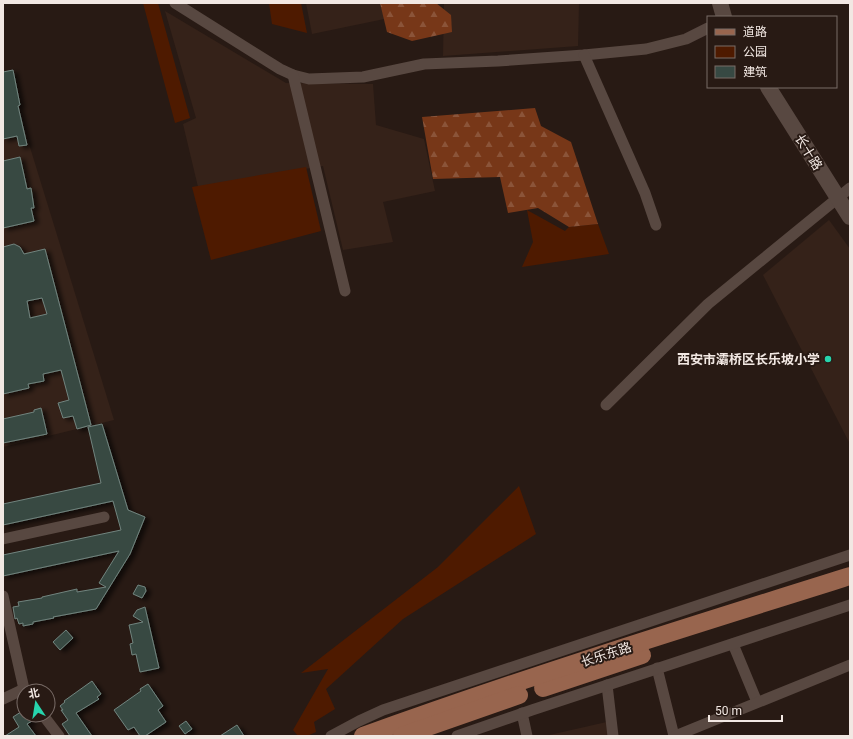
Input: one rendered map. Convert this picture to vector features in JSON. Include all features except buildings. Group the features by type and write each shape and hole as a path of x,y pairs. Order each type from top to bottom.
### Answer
{"main road":[{"name":"长乐东路","path":"363,736 430,712 609,653 850,576"},
{"name":"长乐东路","path":"402,736 653,651 850,588"}],"street":[{"path":"175,3 280,69 293,75 309,79 364,76 424,64 498,61 646,49 686,39 707,28"},
{"path":"720,3 724,16"},
{"path":"584,55 644,193 656,225"},
{"path":"293,75 345,291"},
{"name":"长十路","path":"769,88 844,193 850,217"},
{"path":"606,405 708,304 844,193"},
{"path":"3,539 104,517"},
{"path":"331,736 358,721 384,710 850,556"},
{"path":"3,596 23,683"},
{"path":"457,736 522,713 850,605"},
{"path":"733,644 757,702"},
{"path":"658,668 674,736 850,665"},
{"path":"607,685 613,736"},
{"path":"3,699 16,694"},
{"path":"522,713 527,736"},
{"path":"49,723 59,736"}],"shaded area":[{"path":"306,3 390,3 394,17 312,34"},
{"path":"444,3 579,3 578,46 443,56"},
{"path":"165,11 286,83 373,84 376,125 424,139 435,191 383,202 393,242 343,250 323,166 198,187 183,124 196,118"},
{"path":"21,118 114,420 3,447 3,122"},
{"name":"西安市灞桥区长乐坡小学","path":"829,220 850,249 850,444 763,275"},
{"path":"611,721 614,736 545,736"}],"green space":[{"path":"143,3 158,3 190,118 175,123"},
{"path":"269,3 301,3 307,33 272,24"},
{"path":"380,3 436,3 451,15 452,32 412,41 387,32"},
{"path":"535,108 541,126 571,142 598,224 569,227 538,208 508,213 500,177 433,179 422,117"},
{"path":"306,167 321,231 211,260 192,187"},
{"path":"527,210 565,231 569,227 598,224 609,254 522,267 533,242"},
{"path":"519,486 536,534 403,619 326,689 335,709 314,722 316,732 307,736 298,736 293,730 328,669 301,673 438,567"}],"place":[{"name":"西安市灞桥区长乐坡小学","path":"828,359"}]}
